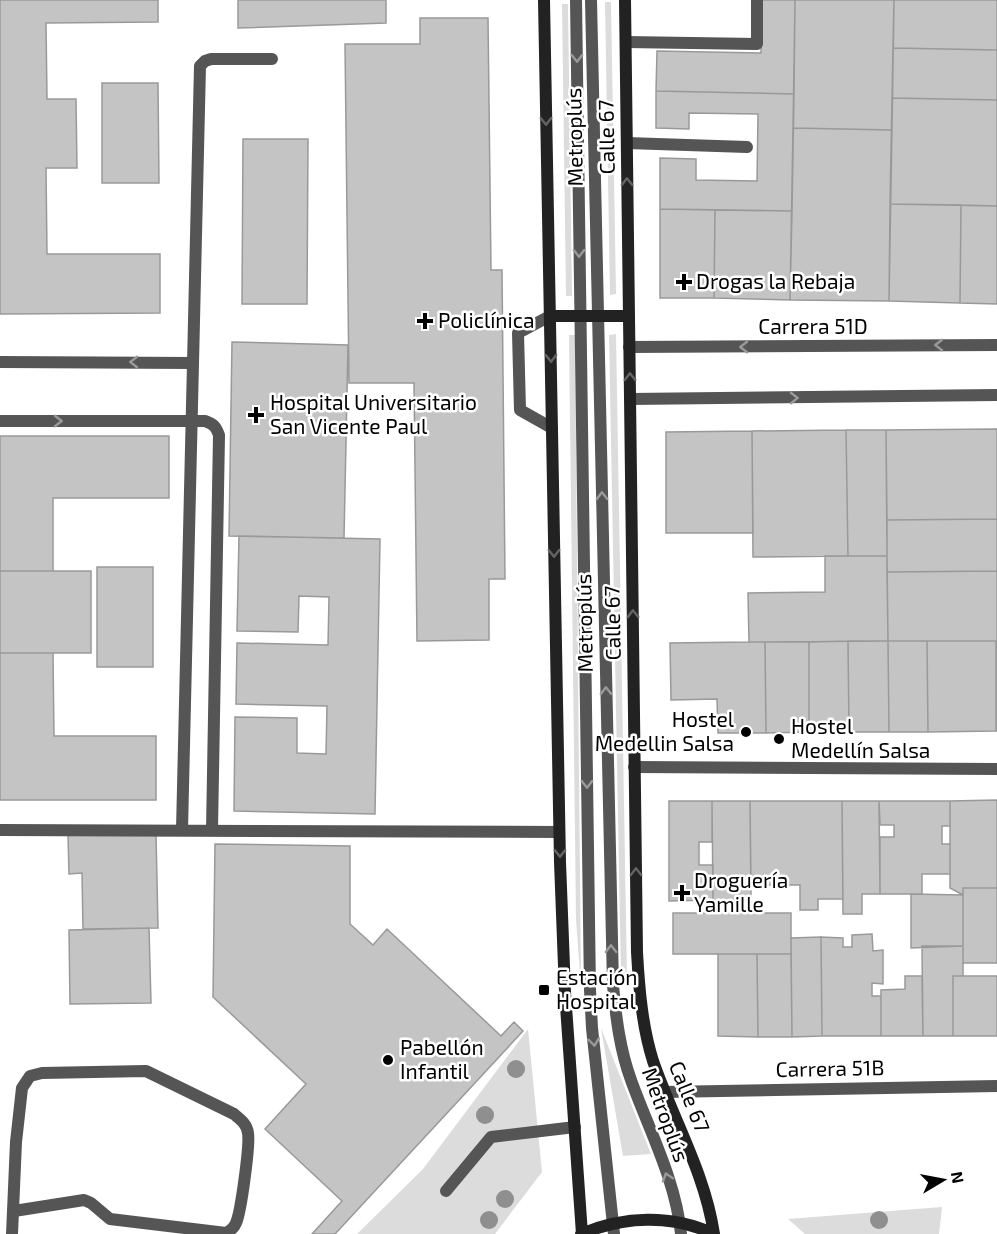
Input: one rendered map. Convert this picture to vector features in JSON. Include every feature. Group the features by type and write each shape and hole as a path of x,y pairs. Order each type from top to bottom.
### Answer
{"main road":[{"path":"544,0 559,832 565,992 582,1234 614,1229 643,1219 714,1234"},
{"name":"Calle 67","path":"625,0 634,767 639,986 644,1024 652,1058 701,1180 714,1234"},
{"path":"550,316 629,316"}],"street":[{"name":"Metroplús","path":"576,0 590,990 592,1028 614,1229"},
{"name":"Metroplús","path":"591,0 611,948 615,1013 631,1079 663,1164 681,1228"},
{"path":"626,42 757,44 757,0"},
{"path":"182,830 200,66 204,61 211,59 272,59"},
{"path":"627,143 747,147"},
{"path":"550,316 518,333 520,410 552,428"},
{"name":"Carrera 51D","path":"629,347 997,345"},
{"path":"0,362 193,363"},
{"path":"630,399 997,395"},
{"path":"0,421 191,421 212,423 217,428 219,435 212,830"},
{"path":"634,767 997,769"},
{"path":"0,830 559,832"},
{"path":"12,1234 16,1142 22,1088 30,1076 146,1071 234,1114 243,1121 248,1132 238,1214 234,1227 226,1233 110,1219 92,1203 84,1200 14,1211"},
{"name":"Carrera 51B","path":"664,1092 997,1086"},
{"path":"446,1191 490,1137 575,1127"}],"shaded area":[{"path":"605,2 611,2 616,294 610,295"},
{"path":"562,4 568,4 572,296 566,296"},
{"path":"616,334 627,978 621,978 609,335"},
{"path":"569,335 575,335 581,987 576,919"},
{"path":"601,1028 651,1154 623,1156"},
{"path":"528,1029 542,1172 495,1234 357,1234 423,1169"},
{"path":"942,1207 939,1234 805,1234 788,1219"}],"building":[{"path":"0,0 158,0 158,22 46,23 47,99 76,99 77,168 46,168 47,254 160,254 160,313 0,314"},
{"path":"238,0 386,0 386,23 238,28"},
{"path":"762,0 795,0 794,94 656,91 657,51 761,53"},
{"path":"795,0 894,0 892,130 793,128"},
{"path":"894,0 997,0 997,50 893,48"},
{"name":"Policlínica","path":"420,18 488,18 491,270 502,270 505,579 489,579 489,640 417,641 414,383 349,383 345,44 420,44"},
{"path":"893,48 997,50 997,100 892,98"},
{"path":"102,83 158,83 159,183 102,183"},
{"path":"656,91 794,94 792,211 660,209 660,158 696,159 696,180 757,181 758,114 689,113 689,129 656,128"},
{"path":"892,98 997,100 997,206 890,204"},
{"path":"793,128 892,130 889,301 790,300"},
{"path":"243,139 308,139 307,304 242,304"},
{"path":"890,204 961,205 960,303 889,301"},
{"path":"961,205 997,206 997,304 960,303"},
{"path":"660,209 715,210 714,298 660,298"},
{"path":"715,210 792,211 790,300 714,298"},
{"path":"232,342 348,345 344,538 229,536"},
{"path":"997,429 997,519 887,520 886,430"},
{"path":"846,430 848,556 753,557 752,431"},
{"path":"846,430 886,430 887,556 848,556"},
{"path":"752,431 753,533 666,533 666,432"},
{"path":"0,436 169,436 169,498 53,498 53,571 0,571"},
{"path":"997,519 997,571 887,572 887,520"},
{"path":"239,536 380,539 375,814 234,811 235,717 297,718 297,753 326,754 327,706 236,704 237,643 328,645 329,597 299,596 298,632 237,631"},
{"path":"825,556 887,556 888,641 749,642 748,593 825,592"},
{"path":"97,567 153,567 153,667 97,667"},
{"path":"0,571 91,571 91,653 0,653"},
{"path":"997,571 997,641 888,641 887,572"},
{"path":"848,641 849,732 809,732 809,642"},
{"path":"848,641 888,641 889,732 849,732"},
{"path":"888,641 927,641 928,732 889,732"},
{"path":"927,641 996,641 996,731 928,732"},
{"path":"997,641 997,731 996,731"},
{"path":"765,642 766,733 718,733 717,699 671,700 670,643"},
{"path":"765,642 809,642 809,732 766,733"},
{"path":"0,653 53,653 54,736 156,736 156,800 0,800"},
{"path":"997,800 997,888 963,888 963,895 950,888 950,801"},
{"path":"669,801 712,801 712,842 699,842 699,865 713,865 713,900 669,901"},
{"path":"712,801 750,801 751,900 713,900"},
{"path":"750,801 842,801 843,899 818,899 818,910 800,910 800,885 751,885"},
{"path":"842,801 879,801 880,894 862,894 862,914 843,914"},
{"path":"879,801 950,801 950,826 942,826 942,844 950,844 950,874 922,874 922,894 880,894 880,837 894,837 894,825 880,825"},
{"path":"156,834 158,928 83,929 82,873 69,874 68,835"},
{"name":"Pabellón Infantil","path":"215,844 350,846 350,924 373,945 387,929 501,1036 514,1022 523,1031 335,1234 312,1234 342,1201 265,1129 306,1084 213,997"},
{"path":"963,888 997,888 997,963 963,963"},
{"path":"911,894 963,895 963,946 911,948"},
{"path":"673,913 791,913 791,954 673,954"},
{"path":"149,928 151,1003 70,1004 69,930"},
{"path":"872,934 873,951 883,950 883,984 872,983 872,996 881,996 881,1036 822,1036 821,937 843,938 843,947 852,947 852,935"},
{"path":"821,937 822,1036 792,1037 791,938"},
{"path":"922,946 963,946 963,976 953,976 953,1036 923,1036"},
{"path":"718,954 757,954 758,1037 718,1036"},
{"path":"757,954 791,954 792,1037 758,1037"},
{"path":"905,976 922,976 923,1036 881,1036 881,990 905,989"},
{"path":"953,976 997,976 997,1036 953,1036"}],"place":[{"name":"Drogas la Rebaja","path":"684,282"},
{"name":"Policlínica","path":"425,321"},
{"name":"Hospital Universitario San Vicente Paul","path":"256,415"},
{"name":"Hostel Medellin Salsa","path":"746,732"},
{"name":"Hostel Medellín Salsa","path":"779,739"},
{"name":"Droguería Yamille","path":"682,893"},
{"name":"Estación Hospital","path":"544,990"},
{"name":"Pabellón Infantil","path":"388,1060"}]}
